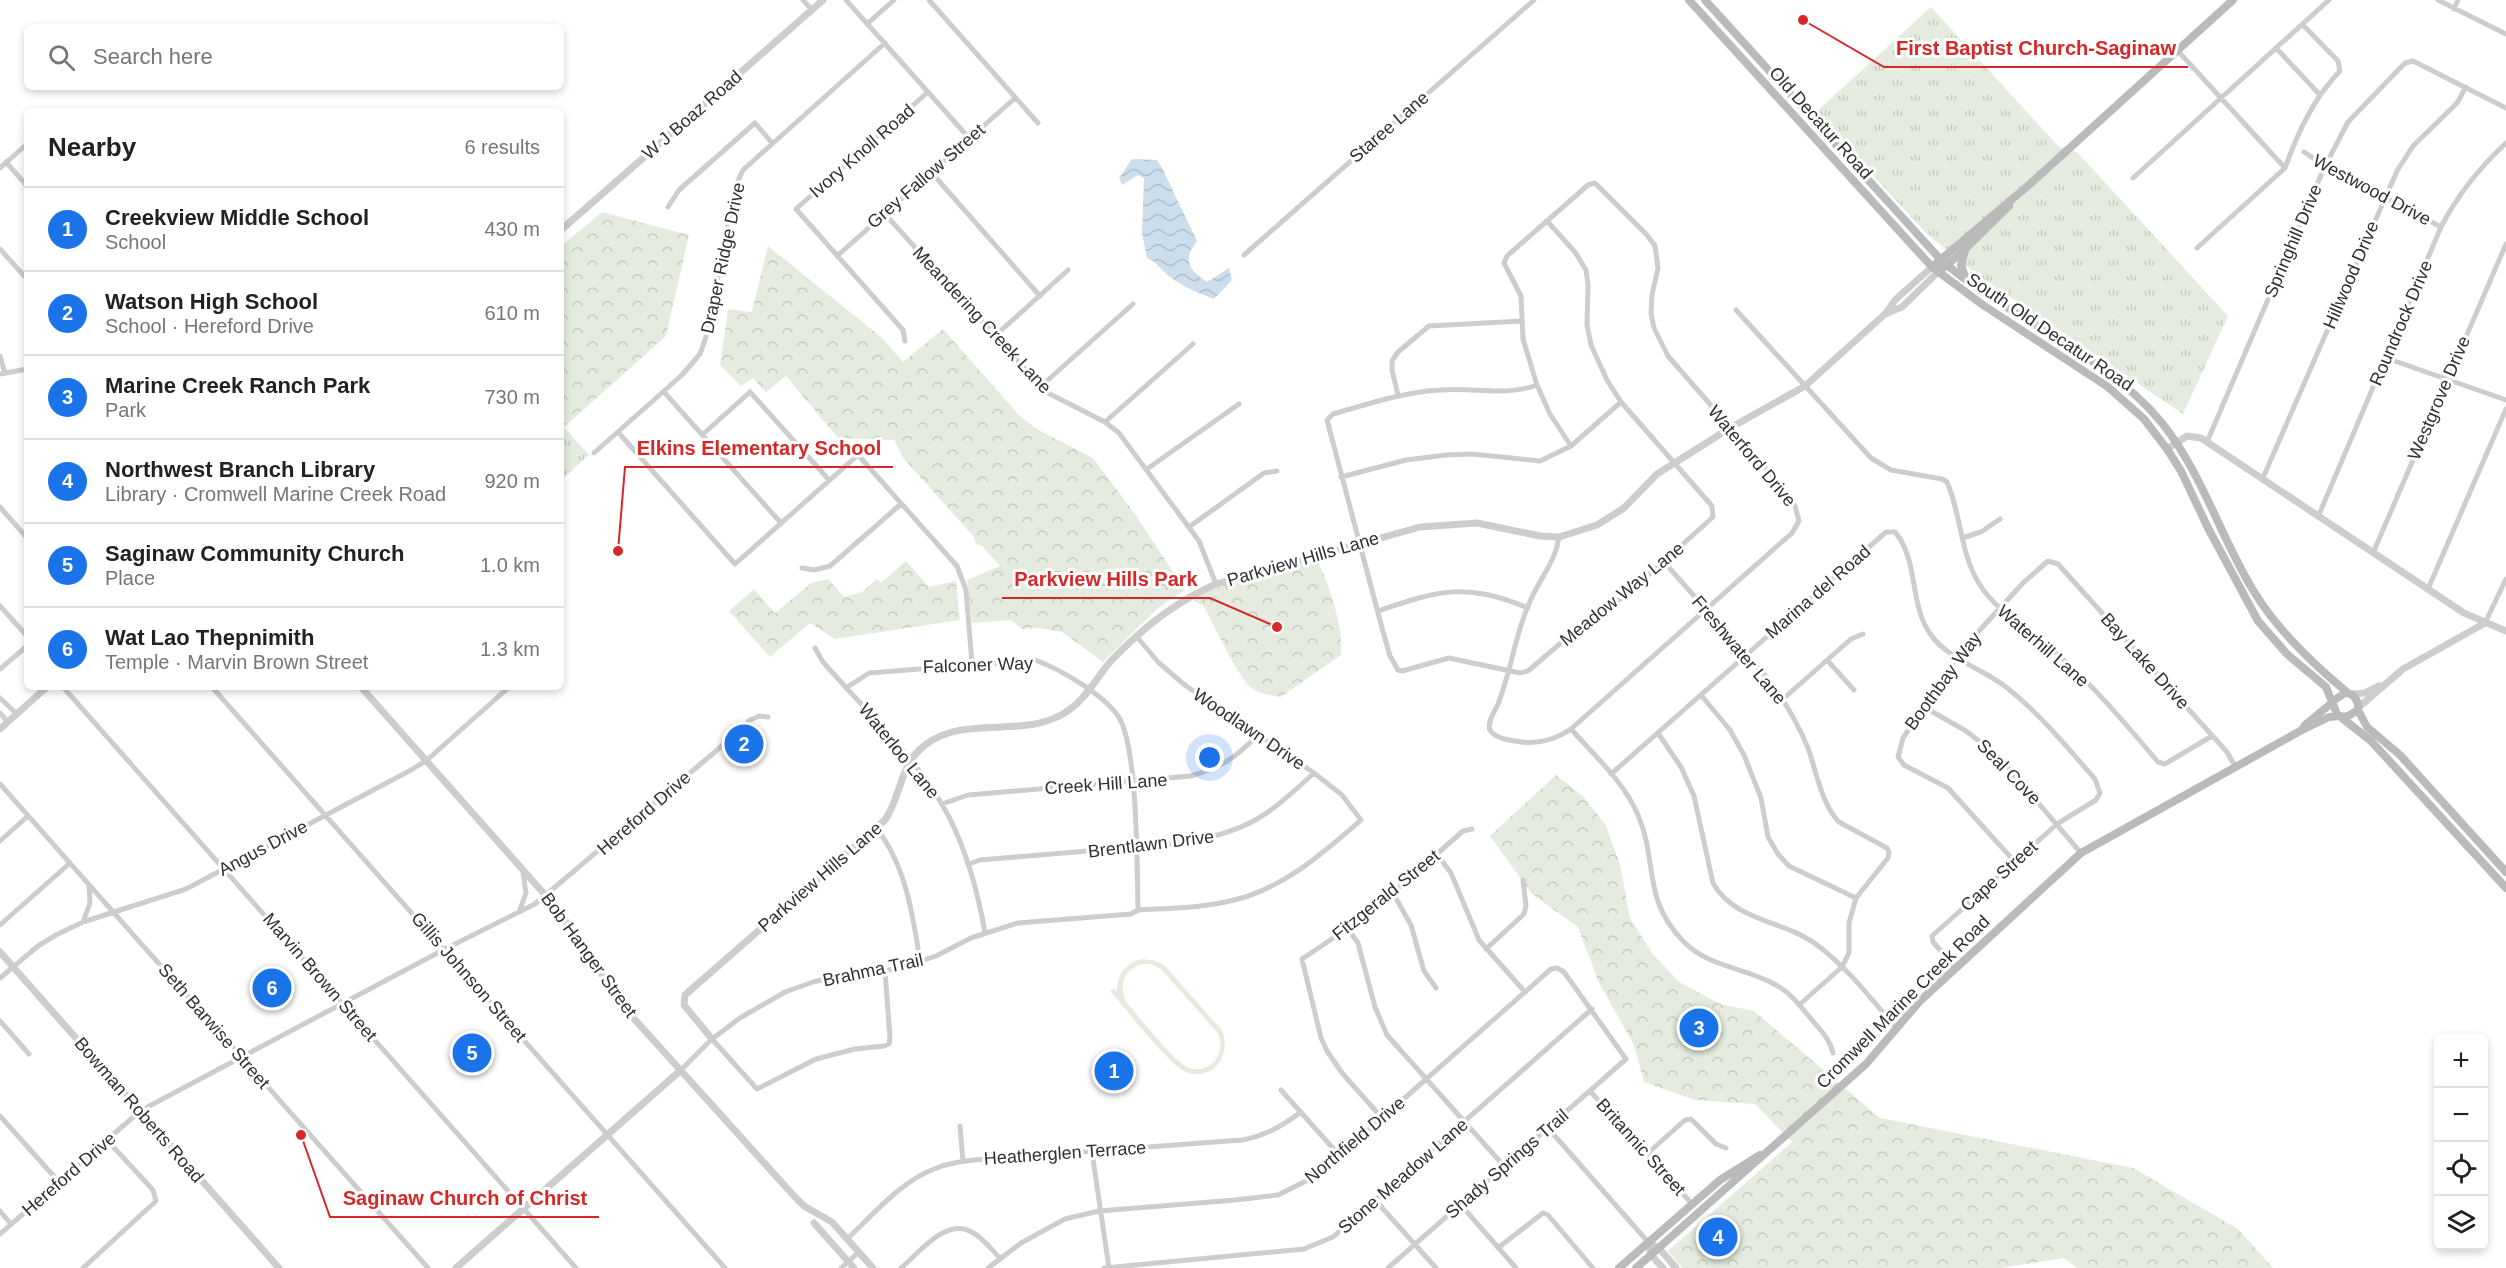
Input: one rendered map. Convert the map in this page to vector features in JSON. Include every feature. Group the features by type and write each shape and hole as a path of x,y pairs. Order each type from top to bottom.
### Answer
{"main road":[{"name":"Old Decatur Road","path":"1689,0 1935,270"},
{"name":"Old Decatur Road","path":"1705,0 1943,262"},
{"path":"1935,270 2233,0"},
{"path":"1943,262 1966,249 2029,189 2030,184"},
{"path":"1966,249 1961,265 1968,280"},
{"name":"South Old Decatur Road","path":"1943,262 2132,392 2161,422 2176,443 2208,501 2252,590 2294,642 2324,674 2350,694"},
{"name":"South Old Decatur Road","path":"1935,270 2101,382 2130,405 2167,449 2181,471 2242,595 2258,621 2276,643 2328,690 2333,701"},
{"path":"2045,346 2052,336"},
{"path":"2242,595 2252,590"},
{"path":"2506,872 2400,755 2367,727 2358,709 2357,701 2350,694 2339,695 2333,701 2334,710 2371,741 2506,888"},
{"name":"Cromwell Marine Creek Road","path":"2302,730 2333,701"},
{"path":"2341,716 2348,716 2358,709"},
{"name":"Cromwell Marine Creek Road","path":"1636,1268 1864,1067 1920,1001 2081,853 2302,730 2329,717 2341,716"},
{"name":"Cromwell Marine Creek Road","path":"1619,1268 1720,1180 1775,1146"}],"street":[{"path":"803,0 812,10"},
{"name":"W J Boaz Road","path":"564,227 823,0"},
{"path":"846,0 969,138"},
{"path":"867,24 894,0"},
{"path":"929,0 1038,123"},
{"name":"Staree Lane","path":"1244,255 1534,0"},
{"path":"2133,178 2329,0"},
{"path":"2438,0 2506,34"},
{"path":"2454,9 2458,0"},
{"path":"2197,248 2285,168 2302,124 2320,94 2340,71 2340,66 2303,25"},
{"name":"Draper Ridge Drive","path":"594,453 664,392 700,354 708,331 735,187 743,170 885,44"},
{"path":"2277,49 2320,94"},
{"path":"2178,50 2285,168"},
{"name":"Springhill Drive","path":"2208,442 2325,166 2348,122 2385,82 2409,61 2418,61 2466,87"},
{"path":"2466,87 2506,108"},
{"name":"Hillwood Drive","path":"2262,480 2385,197 2409,152 2422,135 2457,103 2466,87"},
{"name":"Ivory Knoll Road","path":"837,256 796,209 928,92"},
{"name":"Grey Fallow Street","path":"837,256 1015,98"},
{"path":"668,207 679,190 755,123 772,143"},
{"name":"Roundrock Drive","path":"2318,517 2441,226 2466,184 2506,143"},
{"path":"0,168 24,147"},
{"name":"Westwood Drive","path":"2304,152 2325,166 2441,226"},
{"path":"6,162 24,183"},
{"path":"931,172 1040,296"},
{"name":"Waterford Drive","path":"1508,671 1490,729 1501,737 1525,743 1549,740 1571,729 1792,533 1799,522 1792,500 1672,362 1659,340 1651,313 1658,268 1655,246 1647,235 1598,184 1593,183 1547,221"},
{"name":"Meandering Creek Lane","path":"884,213 1040,387 1050,396 1105,422 1119,433 1189,527 1203,549 1216,584"},
{"path":"1547,221 1504,260 1504,267 1521,296 1523,339 1537,385 1550,414 1571,446"},
{"name":"Meadow Way Lane","path":"1378,611 1390,656 1398,670 1402,671 1449,658 1520,673 1536,666 1590,618 1625,597 1711,520 1712,506 1621,402 1600,369 1591,345 1587,325 1588,285 1583,264 1547,221"},
{"name":"Westgrove Drive","path":"2373,553 2506,244"},
{"path":"0,249 24,276"},
{"path":"837,256 903,330 905,341"},
{"path":"994,336 1068,270"},
{"name":"Parkview Hills Lane","path":"885,971 889,1044 884,1047 855,1049 816,1059 757,1089 712,1039 682,1000 877,829 892,810 910,760 937,737 957,730 1038,724 1059,716 1075,707 1090,691 1108,665 1165,613 1191,595 1216,584 1420,527 1460,523 1494,525 1540,536 1559,537 1581,532 1612,517 1624,508 1645,483 1674,463 1805,386 1885,314 1902,306 1935,270"},
{"path":"1040,387 1133,304"},
{"name":"Waterhill Lane","path":"1737,310 1866,453 1881,466 1947,482 1967,558 1977,581 1998,608 2077,673 2160,764 2164,764 2212,736"},
{"path":"1398,395 1392,361 1398,352 1429,326 1522,321"},
{"path":"1105,422 1193,344"},
{"path":"0,356 2,373 24,369"},
{"path":"2386,358 2506,400"},
{"path":"1528,608 1500,596 1462,591 1434,594 1378,611 1327,422 1332,414 1398,395 1459,389 1504,393 1537,385"},
{"path":"664,392 781,523"},
{"path":"702,435 750,392 829,480"},
{"path":"1341,477 1406,460 1446,455 1472,454 1540,461 1571,446 1621,402"},
{"path":"1147,469 1239,404"},
{"path":"2428,589 2506,409"},
{"path":"618,432 735,564 858,455 957,567 966,590 972,663"},
{"path":"2167,449 2191,435 2201,438 2464,613 2506,631"},
{"path":"1189,527 1264,473 1277,471"},
{"path":"802,568 814,570 830,566 901,504"},
{"path":"0,507 24,535"},
{"path":"1962,538 1981,532 2000,519"},
{"name":"Marina del Road","path":"1611,774 1886,532 1892,531 1899,537 1908,560 1925,626 1936,642 1958,656"},
{"path":"1508,671 1516,636 1533,595 1554,561 1559,537"},
{"name":"Boothbay Way","path":"2015,862 1948,788 1904,765 1898,757 1903,738 1958,656 1998,608 2050,561"},
{"name":"Bay Lake Drive","path":"2050,561 2058,564 2227,752 2235,766"},
{"name":"Freshwater Lane","path":"1664,562 1747,654 1783,699 1808,747 1826,804 1833,816 1839,822 1887,848 1888,858 1856,898"},
{"path":"2358,709 2403,669 2485,623 2506,579"},
{"path":"0,606 24,633"},
{"path":"1783,699 1851,639 1863,634"},
{"name":"Woodlawn Drive","path":"1137,637 1159,663 1186,686 1314,773 1342,795 1361,820"},
{"name":"Waterloo Lane","path":"815,648 823,662 910,760 942,804 969,864 985,933"},
{"path":"0,669 24,649"},
{"name":"Cape Street","path":"1955,967 1933,942 1932,936 2057,824 2100,795 2095,780 2032,710 2005,687 1958,656"},
{"name":"Falconer Way","path":"846,688 869,673 972,663 1035,660 1056,669 1090,691 1112,709 1126,731 1136,846 1138,910"},
{"path":"1827,660 1854,690"},
{"path":"2350,694 2365,693 2382,686"},
{"path":"0,729 44,690"},
{"name":"Marvin Brown Street","path":"66,690 576,1268"},
{"name":"Gillis Johnson Street","path":"215,690 724,1268"},
{"name":"Bob Hanger Street","path":"365,690 546,896 583,944 619,1002 794,1196 804,1206 832,1222 873,1268"},
{"name":"Angus Drive","path":"0,978 38,946 84,922 177,893 427,760 506,690"},
{"path":"1701,695 1730,730 1744,755 1761,798 1768,837 1778,854 1789,866 1856,898 1849,922 1849,953 1842,967 1799,1005"},
{"path":"0,698 17,714"},
{"name":"Seal Cove","path":"1924,707 1966,731 1991,750 2081,853"},
{"path":"0,713 8,722"},
{"name":"Hereford Drive","path":"0,1234 140,1111 546,896 750,720 759,716 768,717"},
{"path":"1571,729 1630,798 1646,839 1654,895 1672,929 1700,955 1730,969 1776,985 1792,996 1831,1043 1833,1053"},
{"path":"1658,733 1681,767 1694,796 1713,883 1719,894 1737,909 1802,934 1842,967 1897,1029"},
{"name":"Creek Hill Lane","path":"942,804 968,795 1191,776 1217,768 1236,756 1258,735"},
{"name":"Brentlawn Drive","path":"969,864 980,860 1183,843 1234,832 1255,822 1314,773"},
{"name":"Seth Barwise Street","path":"0,784 428,1268"},
{"path":"0,841 28,816"},
{"name":"Brahma Trail","path":"456,1268 681,1070 712,1039 760,1005 785,992 843,975 885,971 920,961 985,933 1018,923 1131,914 1138,910 1203,906 1235,900 1292,875 1317,858 1361,820"},
{"path":"877,829 891,850 907,893 920,961"},
{"name":"Fitzgerald Street","path":"1382,1118 1342,1073 1327,1051 1302,963 1306,955 1348,929 1463,831 1472,829"},
{"path":"1437,854 1451,873 1479,940 1525,992"},
{"path":"0,925 70,863"},
{"path":"519,912 526,893 522,867"},
{"path":"1486,949 1524,914 1526,906 1522,892 1523,880"},
{"path":"84,922 90,903 89,885"},
{"path":"1393,893 1411,925 1424,971 1436,988"},
{"path":"1348,929 1358,942 1375,1007 1383,1028 1504,1166"},
{"name":"Bowman Roberts Road","path":"0,952 279,1268"},
{"name":"Northfield Drive","path":"988,1268 1040,1231 1065,1219 1100,1211 1278,1195 1314,1177 1551,969 1557,968 1564,972 1592,1009"},
{"name":"Shady Springs Trail","path":"1388,1268 1626,1059 1592,1009"},
{"name":"Stone Meadow Lane","path":"1107,1268 1304,1249 1333,1237 1592,1009"},
{"path":"0,1021 29,1054"},
{"path":"1281,1090 1340,1155"},
{"name":"Britannic Street","path":"1590,1091 1692,1204"},
{"name":"Heatherglen Terrace","path":"847,1239 909,1184 932,1169 963,1161 1258,1137 1280,1127 1301,1112"},
{"path":"0,1116 59,1182"},
{"path":"1647,1154 1685,1120 1691,1119 1716,1144 1726,1148"},
{"path":"960,1126 963,1161"},
{"path":"1548,1128 1648,1242 1659,1248 1676,1268"},
{"path":"83,1268 156,1201 153,1190 107,1140"},
{"path":"1092,1152 1107,1268"},
{"path":"1376,1201 1436,1268"},
{"path":"1461,1205 1516,1268"},
{"path":"0,1211 11,1224"},
{"path":"1498,1248 1537,1215 1543,1213 1548,1215 1593,1268"},
{"path":"814,1223 851,1265"},
{"path":"901,1268 944,1232 955,1227 973,1232 999,1258"},
{"path":"1648,1242 1651,1255 1663,1268"},
{"path":"842,1268 851,1265 859,1252"}],"green space":[{"path":"1931,7 2059,147 2077,152 2228,316 2183,414 1975,273 1927,234 1815,113"},
{"path":"602,212 689,235 666,336 564,427 564,244"},
{"path":"768,246 881,337 903,362 943,329 1017,413 1035,428 1093,458 1135,514 1185,590 1158,608 1103,662 1062,632 1038,628 1022,629 1011,620 972,623 967,580 1000,566 982,546 976,544 974,537 904,459 894,440 838,438 786,376 766,392 753,378 741,386 720,365 728,309 752,312"},
{"path":"564,427 589,455 564,477"},
{"path":"1316,559 1326,580 1334,606 1340,633 1341,655 1281,697 1257,691 1250,687 1238,670 1203,605 1193,601 1195,597 1221,586"},
{"path":"906,561 929,587 956,581 960,620 835,639 810,623 770,657 729,611 754,589 775,613 811,583 828,579 844,597 862,592 877,579 881,583"},
{"path":"1556,775 1583,796 1605,824 1620,864 1630,918 1652,953 1679,982 1720,1004 1754,1011 1880,1118 2133,1168 2238,1229 2273,1268 2077,1268 2064,1258 2001,1268 1682,1268 1668,1251 1792,1142 1755,1104 1695,1100 1644,1082 1634,1045 1599,983 1578,927 1532,894 1490,836"},
{"path":"1143,959 1164,965 1221,1029 1225,1047 1219,1063 1213,1069 1198,1074 1188,1073 1180,1068 1159,1049 1110,991 1114,988 1117,991 1121,974 1127,966","holes":["1151,964 1161,969 1217,1032 1220,1049 1216,1059 1207,1067 1195,1069 1181,1063 1155,1037 1126,1001 1123,983 1128,973 1137,966"]}],"water":[{"path":"1132,159 1157,160 1163,170 1197,241 1189,259 1192,269 1207,282 1229,268 1232,280 1214,299 1180,284 1147,258 1142,233 1144,178 1138,175 1122,185 1119,178"}],"place":[{"name":"First Baptist Church-Saginaw","path":"1803,20"},
{"name":"Elkins Elementary School","path":"618,551"},
{"name":"Parkview Hills Park","path":"1277,627"},
{"name":"Watson High School","path":"744,744"},
{"name":"Wat Lao Thepnimith","path":"272,988"},
{"name":"Marine Creek Ranch Park","path":"1699,1028"},
{"name":"Saginaw Community Church","path":"472,1053"},
{"name":"Creekview Middle School","path":"1114,1071"},
{"name":"Saginaw Church of Christ","path":"301,1135"},
{"name":"Northwest Branch Library","path":"1718,1237"}]}
